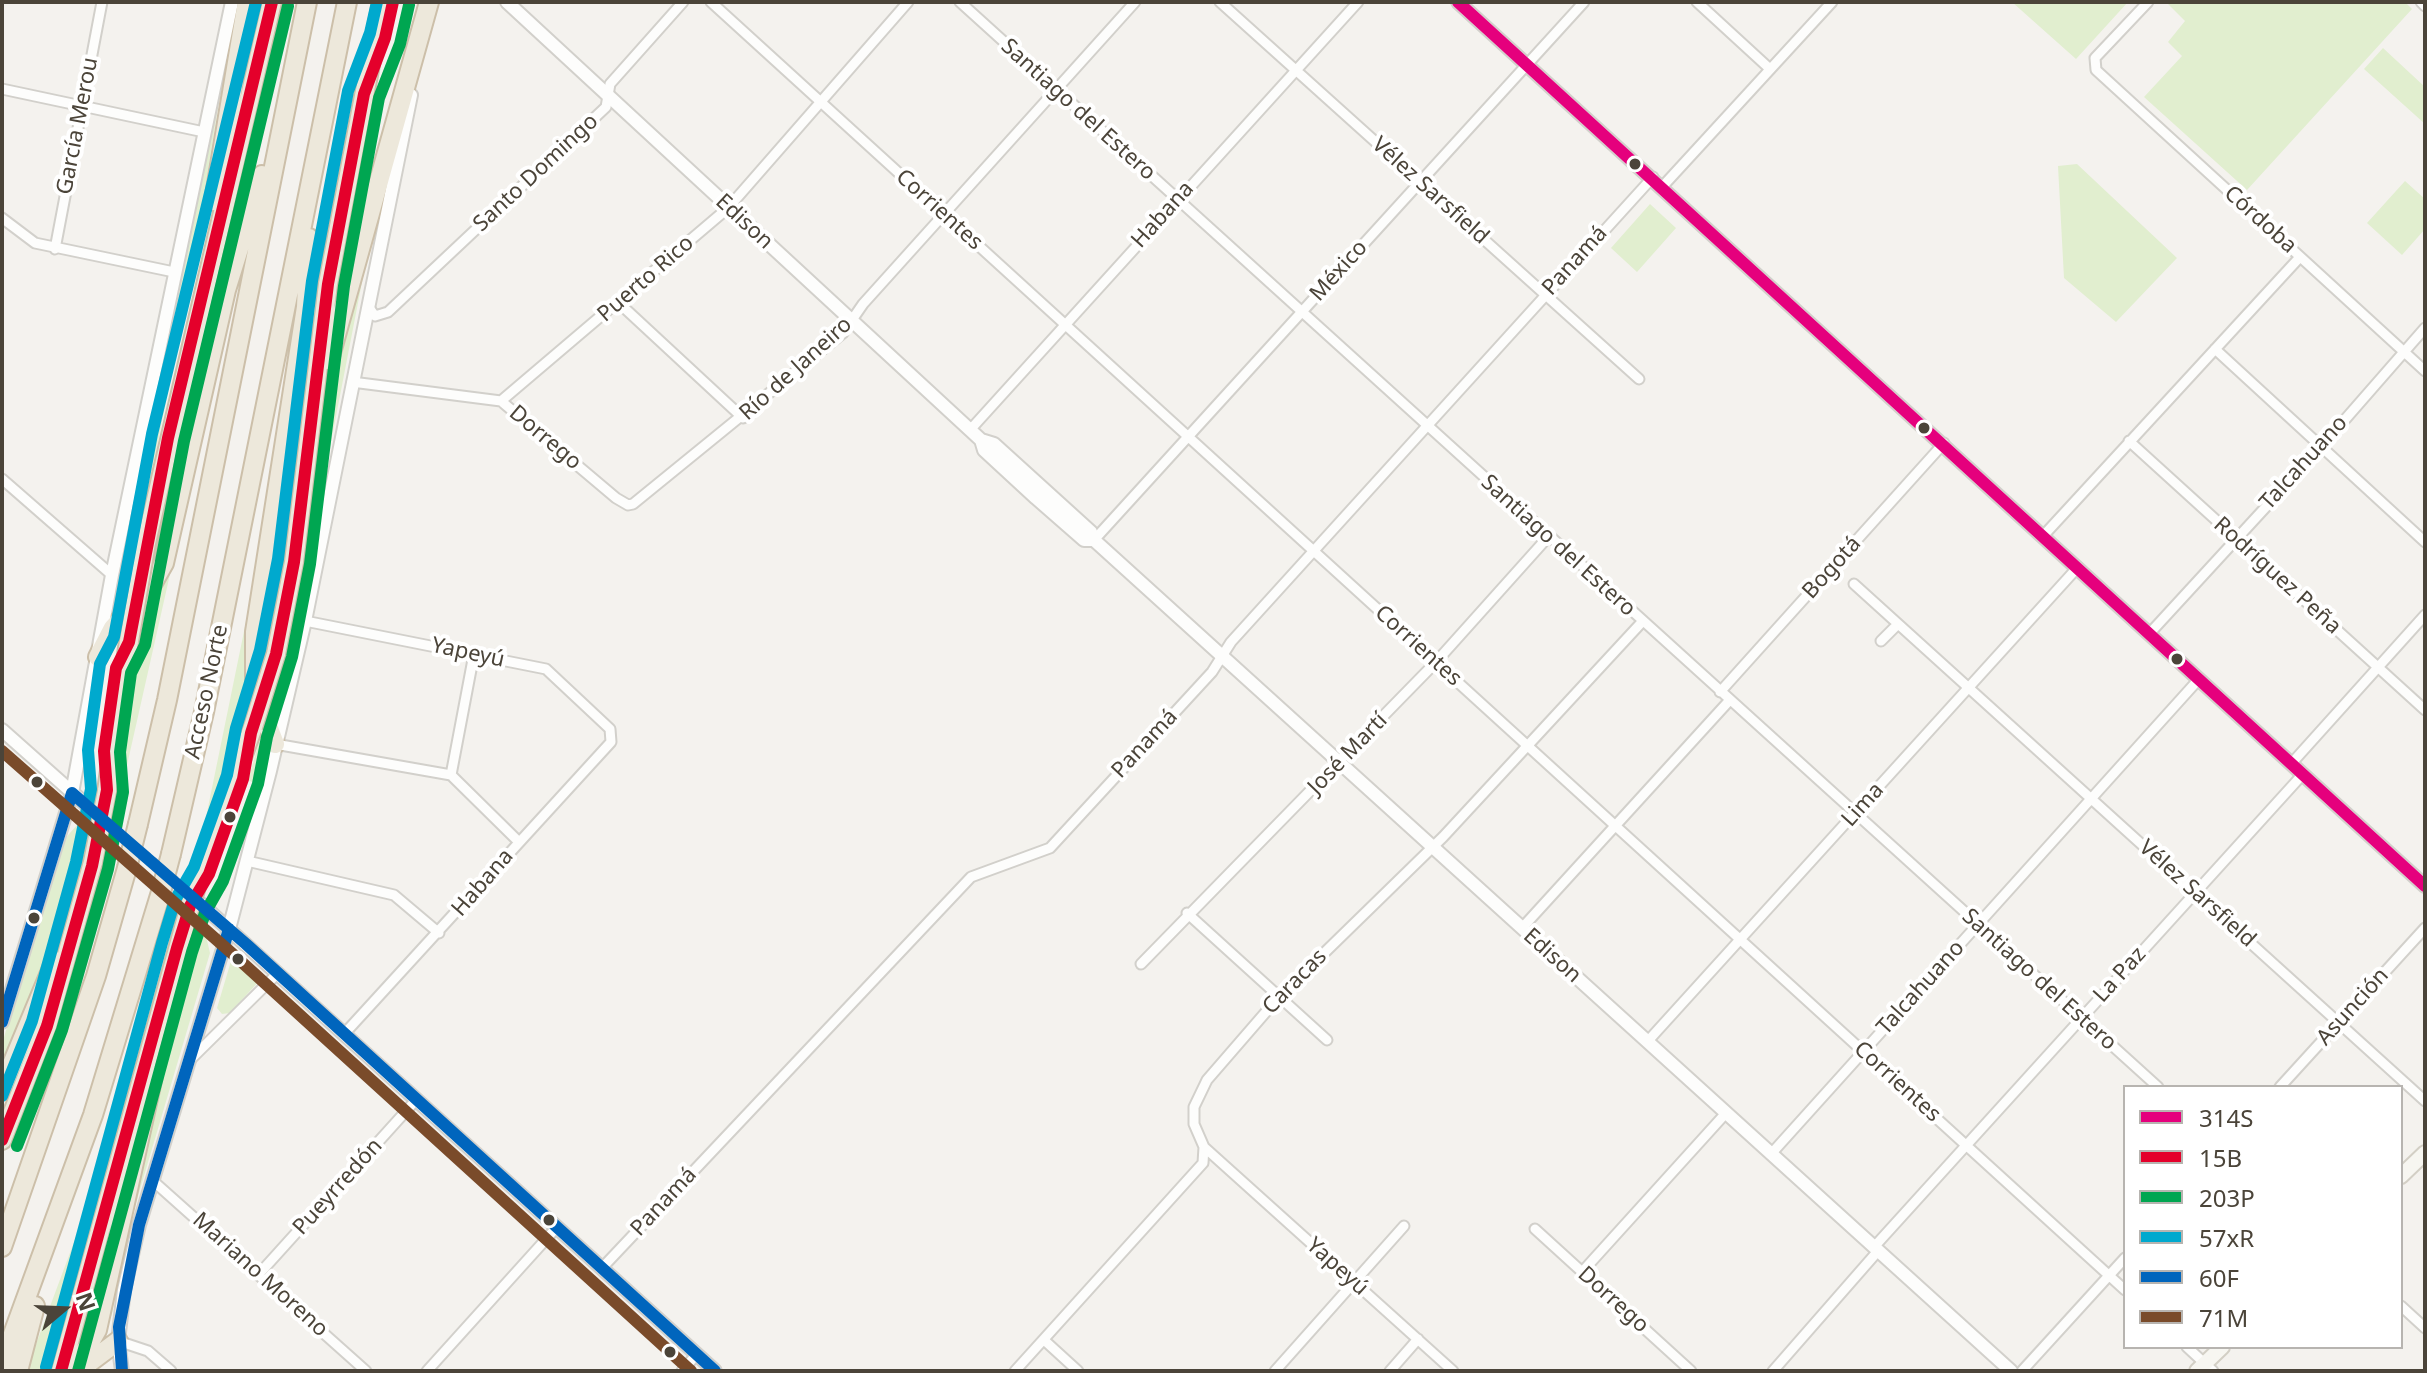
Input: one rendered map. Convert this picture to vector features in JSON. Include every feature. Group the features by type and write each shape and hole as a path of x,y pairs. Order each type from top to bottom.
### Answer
{"highway":[{"path":"189,349 247,2"},
{"path":"2,1140 47,1026 93,864 146,543 272,2"},
{"name":"Acceso Norte","path":"2,1247 96,976 138,824 170,685 307,2"},
{"name":"Acceso Norte","path":"2,1364 93,1115 171,854 204,712 347,2"},
{"path":"63,1365 178,947 203,864 276,654 294,562 328,284 382,2"},
{"path":"308,448 334,338 429,2"},
{"path":"98,657 113,628 151,586 164,563 226,290 291,85"},
{"path":"275,744 255,692 255,632 306,307 312,179"},
{"path":"2,1088 93,864"},
{"path":"2,1215 37,1146"},
{"path":"18,1371 56,1221"},
{"path":"79,1371 118,1341"}],"main road":[{"path":"2403,1174 2425,1153"},
{"path":"2205,1369 2220,1349"}],"street":[{"name":"García Merou","path":"55,249 102,2"},
{"path":"2,1022 72,793 112,575 232,2"},
{"path":"122,1371 118,1341 124,1290 152,1180 229,929 305,621 429,2"},
{"name":"Edison","path":"507,2 981,440 984,450 1036,498 1084,540 1094,540 2011,1371"},
{"name":"Santo Domingo","path":"368,306 375,316 388,312 606,107 610,84 683,2"},
{"name":"Corrientes","path":"711,2 2123,1288"},
{"name":"Puerto Rico","path":"501,401 728,208 819,100 908,2"},
{"name":"Santiago del Estero","path":"960,2 2156,1085"},
{"name":"Río de Janeiro","path":"633,504 743,418 853,320 863,304 1135,2"},
{"name":"Vélez Sarsfield","path":"1220,2 1639,379"},
{"name":"Habana","path":"970,430 1358,2"},
{"path":"1458,2 1944,443 2425,886"},
{"name":"México","path":"1094,540 1584,2"},
{"path":"1697,2 1770,69"},
{"name":"Panamá","path":"602,1268 971,877 1050,848 1212,672 1314,551 1545,294 1770,69 1832,2"},
{"name":"Córdoba","path":"2148,2 2095,58 2096,70 2425,371"},
{"path":"2,89 204,132"},
{"path":"2,218 27,239 55,249 174,272"},
{"path":"2044,535 2300,257"},
{"path":"619,303 743,418"},
{"name":"Talcahuano","path":"2150,633 2321,447 2425,328"},
{"path":"2215,349 2425,542"},
{"name":"Dorrego","path":"352,382 501,401 616,498 628,505 633,504"},
{"name":"Rodríguez Peña","path":"2129,441 2425,710"},
{"name":"Bogotá","path":"1720,692 1944,443"},
{"path":"3,481 112,575"},
{"name":"José Martí","path":"1141,964 1187,913 1340,763 1548,537"},
{"name":"Lima","path":"1647,1042 2078,567"},
{"name":"Vélez Sarsfield","path":"1854,584 2425,1101"},
{"path":"2291,764 2425,615"},
{"name":"Yapeyú","path":"305,621 546,669 610,729"},
{"name":"Caracas","path":"1204,1147 1194,1124 1196,1097 1207,1080 1278,998 1529,747 1642,622"},
{"path":"1881,641 1898,624"},
{"path":"451,775 474,654"},
{"name":"Talcahuano","path":"1771,1154 2199,679"},
{"path":"1522,928 1729,701"},
{"name":"Habana","path":"345,1033 519,842 605,753 611,742 610,729"},
{"path":"2,730 92,810"},
{"path":"275,744 451,775 519,842"},
{"name":"La Paz","path":"1773,1371 1966,1146 2303,774"},
{"path":"247,861 394,895 439,933"},
{"path":"201,904 715,1371"},
{"path":"1187,913 1327,1040"},
{"name":"Asunción","path":"2282,1085 2425,928"},
{"path":"191,1059 278,973"},
{"name":"Pueyrredón","path":"259,1274 416,1100"},
{"path":"1582,1272 1726,1113"},
{"path":"1015,1371 1203,1163 1204,1147"},
{"name":"Yapeyú","path":"1204,1147 1453,1371"},
{"name":"Mariano Moreno","path":"152,1180 366,1371"},
{"path":"1275,1371 1404,1226"},
{"path":"427,1371 557,1227"},
{"name":"Dorrego","path":"1535,1229 1691,1371"},
{"path":"2022,1371 2123,1260"},
{"path":"2403,1308 2425,1328"},
{"path":"1390,1371 1418,1339"},
{"path":"1044,1340 1078,1371"},
{"path":"118,1341 148,1351 171,1371"},
{"path":"2189,1349 2205,1369"},
{"path":"682,1371 697,1354"}],"green space":[{"path":"235,2 186,306 124,604 108,616"},
{"path":"2012,2 2128,2 2076,59"},
{"path":"2166,2 2405,2 2412,9 2247,190 2144,97 2182,56 2168,42 2185,21"},
{"path":"2383,48 2425,87 2425,124 2364,69"},
{"path":"267,56 255,134 168,527 151,572 194,364"},
{"path":"2077,164 2177,258 2116,322 2064,278 2058,166"},
{"path":"2405,181 2425,199 2425,229 2402,255 2367,223"},
{"path":"1650,204 1676,228 1637,272 1611,248"},
{"path":"377,205 276,725 266,714 296,598 337,365"},
{"path":"321,277 284,567 260,656"},
{"path":"259,558 246,659 243,721 204,827"},
{"path":"173,561 116,814 113,810 146,603"},
{"path":"261,736 262,764 229,882 225,891 212,893 228,859 254,783 248,780"},
{"path":"78,824 86,827 79,868 65,916 2,1068 2,1044 61,843"},
{"path":"194,930 206,936 210,953 130,1223 112,1314 105,1332 126,1214 165,1065"},
{"path":"241,960 261,979 230,1013 222,1014 217,1008 231,961"},
{"path":"119,1121 55,1361 43,1371 26,1371"}],"tunnel":[{"path":"97,815 195,899"}],"transit line":[{"name":"57xR","path":"2,1096 32,1021 76,862 91,789 88,750 100,664 114,637 152,434 256,2"},
{"name":"15B","path":"2,1140 47,1026 92,866 107,790 104,751 116,668 129,642 168,438 272,2"},
{"name":"57xR","path":"46,1367 162,943 175,900 194,867 227,775 236,728 260,650 278,559 312,281 348,91 370,33 377,2"},
{"name":"15B","path":"61,1371 177,948 190,906 209,874 243,779 251,733 276,654 294,562 328,284 364,94 385,38 393,2"},
{"name":"314S","path":"1458,2 2425,886"},
{"name":"203P","path":"78,1371 192,952 205,913 223,881 258,784 267,737 292,657 310,564 344,286 379,98 400,44 409,5"},
{"name":"203P","path":"17,1146 62,1030 108,869 123,792 120,752 131,673 145,645 184,441 288,6"},
{"name":"71M","path":"2,751 235,956 691,1371"},
{"name":"60F","path":"2,1022 72,793 246,944 715,1371"},
{"name":"60F","path":"122,1371 119,1327 139,1225 229,929"}]}
